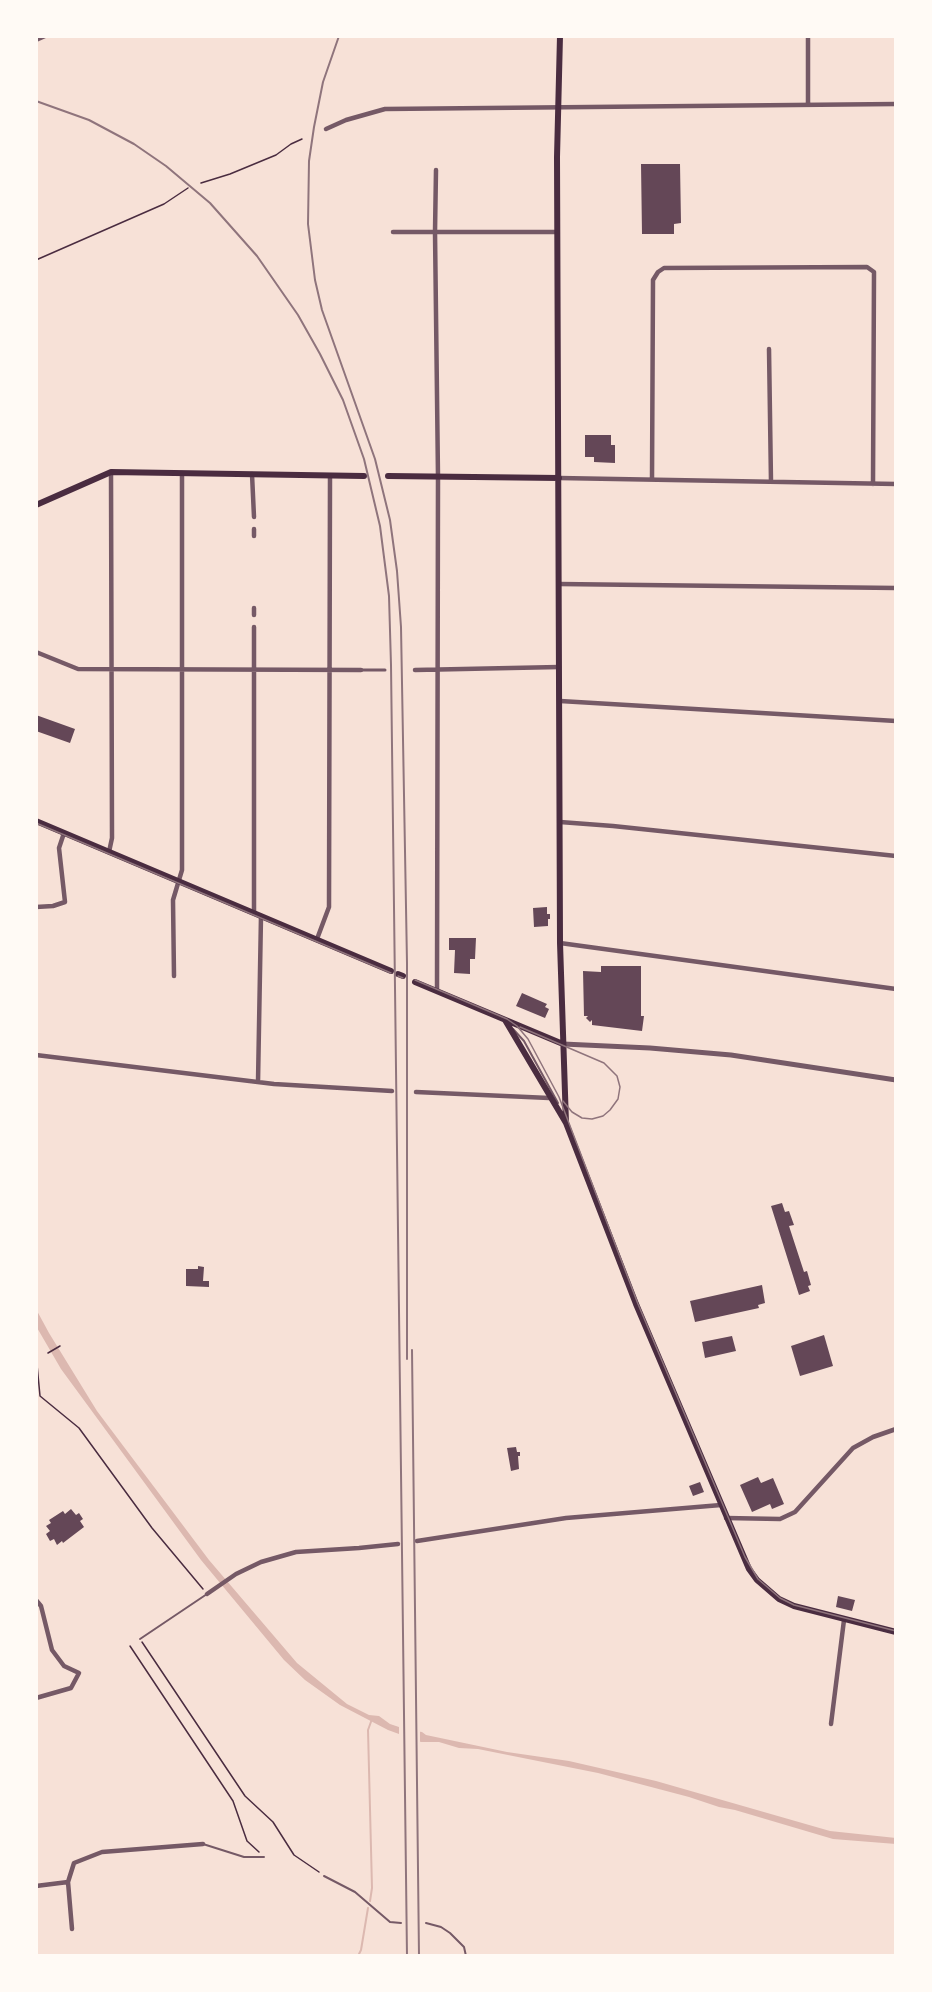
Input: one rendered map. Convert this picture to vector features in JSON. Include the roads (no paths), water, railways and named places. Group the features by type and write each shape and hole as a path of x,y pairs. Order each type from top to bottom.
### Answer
{"main road":[{"path":"560,36 557,232 560,943 565,1122"},
{"path":"36,505 111,472 364,476"},
{"path":"388,476 559,478"},
{"path":"36,821 397,974"},
{"path":"416,982 563,1044"},
{"path":"507,1022 565,1122 636,1304 749,1569 757,1580 779,1599 794,1606 896,1632"}],"street":[{"path":"36,40 45,36"},
{"path":"808,36 808,104"},
{"path":"326,129 346,120 385,109 896,104"},
{"path":"436,170 437,991"},
{"path":"393,232 557,232"},
{"path":"652,479 653,280 658,272 664,268 867,267 874,272 873,484"},
{"path":"769,349 771,482"},
{"path":"109,852 112,838 111,472"},
{"path":"174,976 173,900 182,870 182,473"},
{"path":"252,474 254,517"},
{"path":"317,939 329,908 330,476"},
{"path":"559,478 896,484"},
{"path":"254,529 254,536"},
{"path":"559,584 896,588"},
{"path":"254,608 254,615"},
{"path":"254,627 254,913"},
{"path":"36,652 78,669 385,670"},
{"path":"415,670 560,667"},
{"path":"560,701 896,721"},
{"path":"560,822 896,856"},
{"path":"36,907 53,906 64,902 59,848 64,833"},
{"path":"258,1082 261,916"},
{"path":"560,943 896,989"},
{"path":"563,1044 731,1055 896,1080"},
{"path":"36,1055 258,1082 392,1091"},
{"path":"416,1092 549,1098"},
{"path":"726,1518 780,1519 795,1512 853,1448 873,1437 896,1430"},
{"path":"417,1541 566,1518 721,1505"},
{"path":"207,1594 261,1562 303,1550 398,1544"},
{"path":"36,1600 41,1606 52,1650 64,1666 79,1673 71,1688 36,1698"},
{"path":"831,1724 844,1620"},
{"path":"72,1929 68,1882 74,1863 102,1852 204,1844"},
{"path":"36,1886 68,1882"}],"lane":[{"path":"507,1022 524,1041 554,1095 565,1122"},
{"path":"140,1639 207,1594"},
{"path":"204,1844 244,1857 264,1857"},
{"path":"324,1876 355,1892 390,1922 401,1923"},
{"path":"426,1923 441,1927 450,1933 464,1947 466,1956"}],"waterway":[{"path":"370,1901 372,1888 368,1730 372,1719"},
{"path":"358,1956 368,1908"}],"tram line":[{"path":"36,823 391,973"},
{"path":"398,976 403,978"},
{"path":"415,980 507,1019 517,1026 528,1039 559,1097 638,1304 745,1557 758,1579 780,1598 794,1605 896,1631"},
{"path":"520,1027 604,1063 617,1076 620,1087 618,1099 603,1116 592,1119 582,1118 572,1112 563,1101"}],"railway":[{"path":"339,36 323,82 314,127 309,161 308,224 315,280 322,310 375,459 390,520 397,571 401,627 407,963 407,1359"},
{"path":"36,101 89,120 134,144 166,166 210,203 257,256 298,315 343,400 364,459 380,526 389,596 391,665 407,1956"},
{"path":"412,1350 419,1956"}]}
